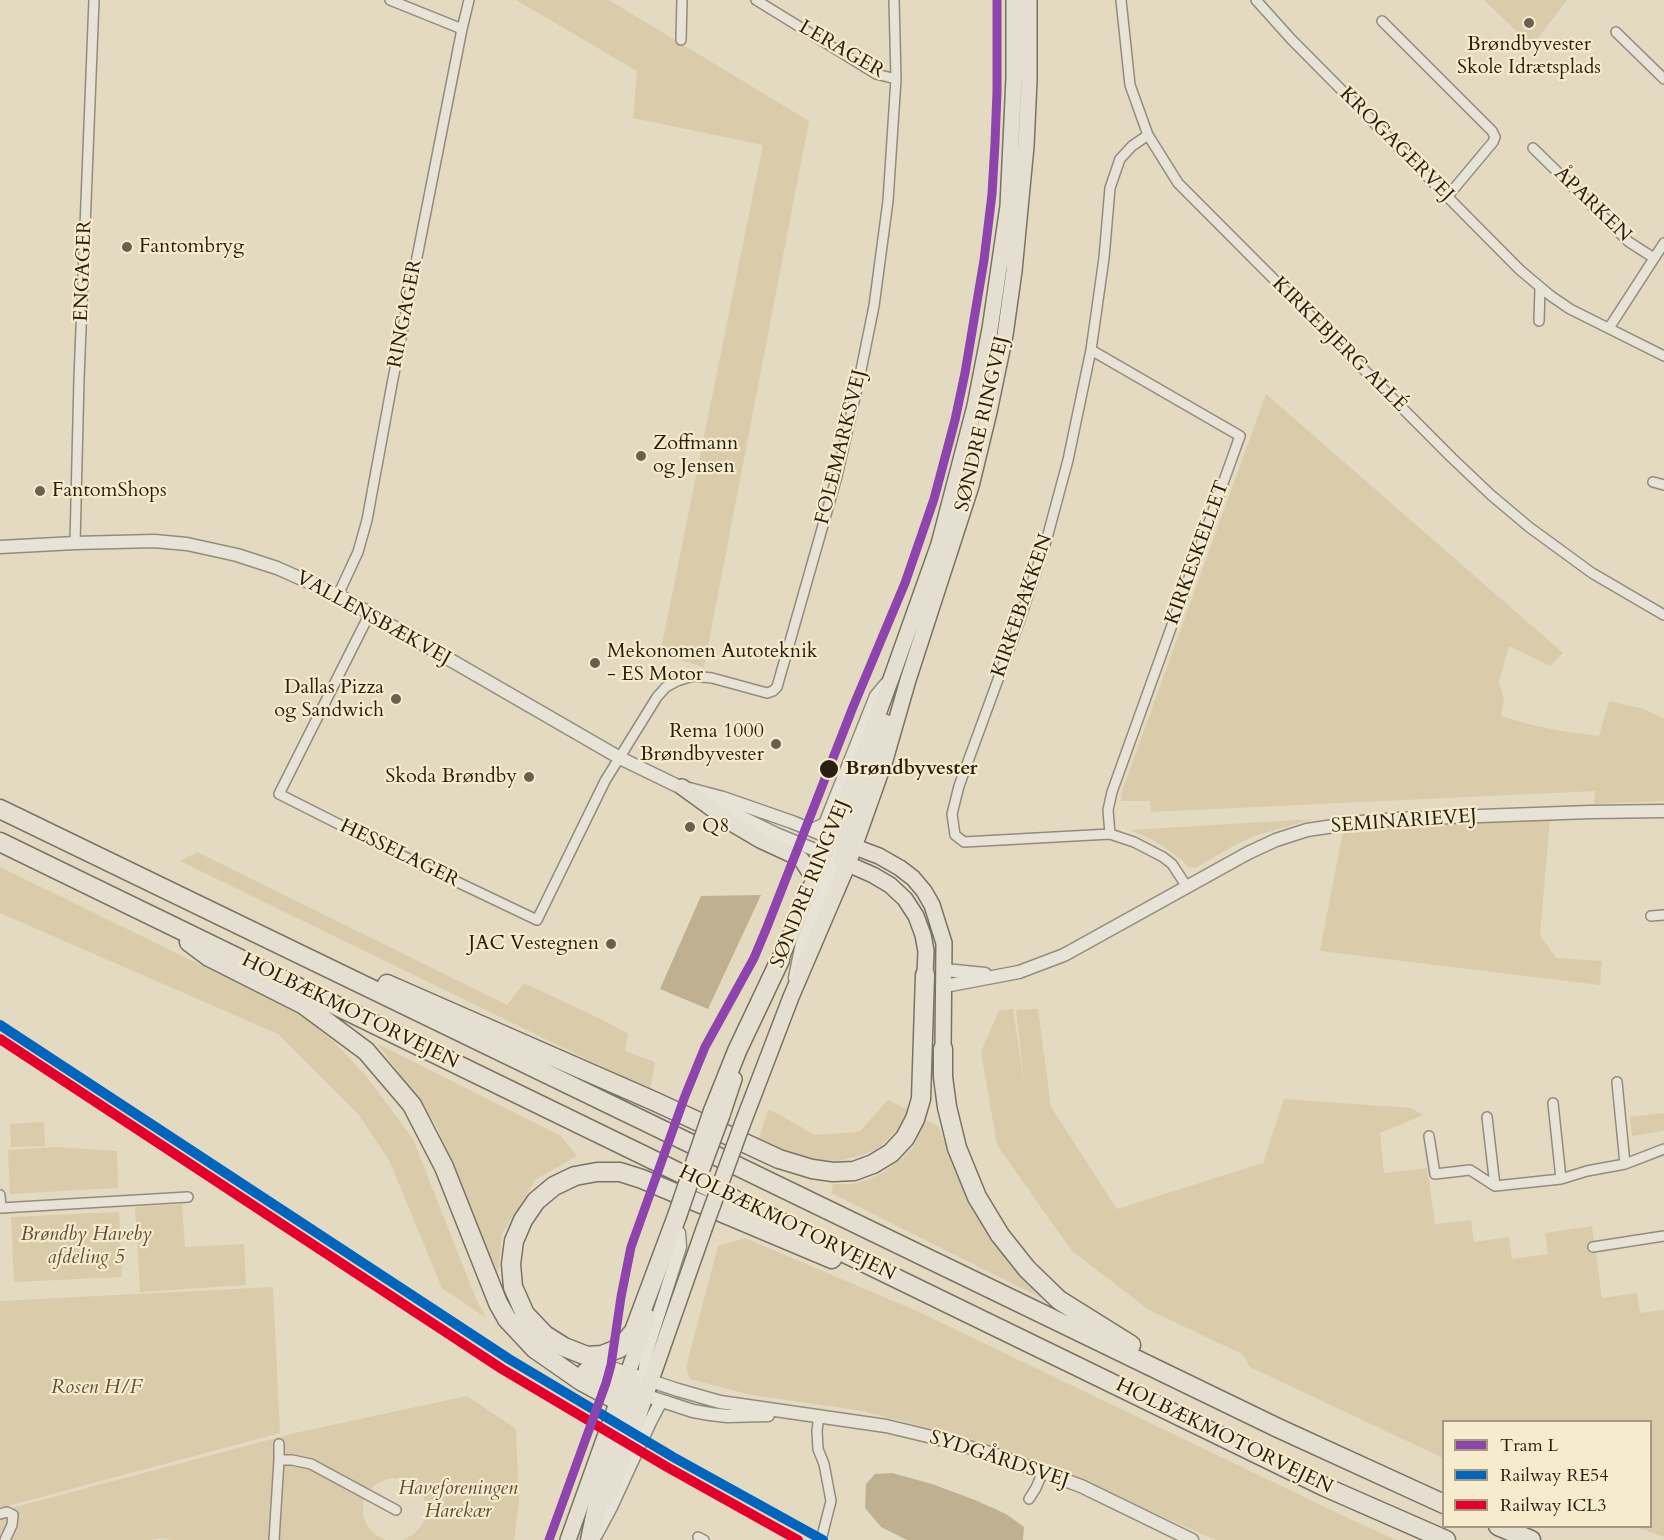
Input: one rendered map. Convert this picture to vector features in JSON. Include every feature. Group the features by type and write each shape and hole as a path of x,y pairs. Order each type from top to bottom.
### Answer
{"highway":[{"name":"HOLBÆKMOTORVEJEN","path":"0,809 1278,1428 1442,1504"},
{"name":"HOLBÆKMOTORVEJEN","path":"0,842 1325,1487 1446,1540"},
{"path":"164,922 208,957 304,1005 366,1051 412,1105 444,1167 498,1303 513,1326 535,1349 584,1371 632,1400 622,1443 598,1502 592,1540"},
{"path":"289,949 388,984 779,1159 812,1169 833,1172 854,1171 873,1164 891,1153 905,1138 915,1119 921,1100 925,975"},
{"path":"587,1356 602,1355 620,1348 634,1331 680,1223 737,1051 780,960"},
{"path":"943,1049 943,1077 947,1107 957,1148 977,1197 1000,1235 1027,1269 1059,1300 1121,1340 1208,1382 1278,1428"},
{"path":"603,1365 555,1342 528,1318 521,1308 513,1287 511,1264 514,1241 523,1220 536,1201 554,1186 575,1176 597,1172 620,1172 642,1179 878,1278 932,1295"},
{"path":"1501,1528 1531,1540"}],"main road":[{"name":"SØNDRE RINGVEJ","path":"632,1400 704,1229 791,997 836,859 878,747 888,712 892,676 939,544 956,484 975,406 990,329 1009,196 1014,78 1014,0"},
{"name":"SØNDRE RINGVEJ","path":"843,842 885,760 908,680 971,486 989,412 1005,335 1022,206 1029,80 1029,0"},
{"path":"682,787 733,824 760,840 801,859 814,879"},
{"path":"836,859 844,854 843,842 879,856 913,878 932,905 944,943 943,1049"},
{"name":"SØNDRE RINGVEJ","path":"780,960 814,879 836,859"},
{"path":"836,859 873,875 890,885 905,899 916,916 923,935 926,951 925,975"},
{"path":"632,1400 680,1223"},
{"path":"568,1540 622,1443"}],"street":[{"name":"ENGAGER","path":"75,543 94,0"},
{"path":"390,0 462,29"},
{"name":"RINGAGER","path":"338,595 358,552 367,520 469,0"},
{"path":"681,40 682,0"},
{"name":"LERAGER","path":"756,0 876,74 896,79"},
{"name":"FOLEMARKSVEJ","path":"620,758 657,697 666,687 676,681 693,676 704,676 767,693 773,691 779,682 837,476 874,306 888,201 896,79 894,0"},
{"name":"KIRKEBJERG ALLÉ","path":"1121,0 1130,86 1148,135 1178,183 1491,495 1592,573 1664,615"},
{"name":"KROGAGERVEJ","path":"1256,0 1291,39 1540,288 1570,309 1664,356"},
{"path":"1382,21 1492,131 1495,137 1447,196"},
{"path":"1616,32 1664,79"},
{"name":"KIRKEBAKKEN","path":"1148,135 1132,146 1120,159 1110,188 1104,258 1091,350 1068,460 1047,538 959,786 952,814 955,835 964,842 1110,834 1134,842 1163,857 1172,864 1187,887"},
{"name":"ÅPARKEN","path":"1533,148 1629,242 1654,258"},
{"path":"1609,328 1664,244"},
{"path":"1539,321 1540,288"},
{"name":"KIRKESKELLET","path":"1091,350 1240,436 1112,792 1108,810 1110,834"},
{"path":"1653,482 1664,484"},
{"name":"VALLENSBÆKVEJ","path":"0,547 154,541 187,544 249,558 280,569 338,595 620,758 776,834 836,859"},
{"name":"HESSELAGER","path":"370,613 279,794 537,920 605,781 620,758"},
{"path":"812,830 825,824 876,696 892,676"},
{"name":"VALLENSBÆKVEJ","path":"682,787 723,798 843,842"},
{"name":"SEMINARIEVEJ","path":"945,986 1019,972 1064,955 1248,853 1276,840 1307,830 1397,819 1664,811"},
{"path":"1651,916 1664,915"},
{"name":"SEMINARIEVEJ","path":"945,970 998,976"},
{"path":"1617,1082 1625,1164"},
{"path":"1553,1102 1561,1179"},
{"path":"1487,1117 1495,1186"},
{"path":"1429,1136 1435,1174 1470,1170 1495,1186 1561,1179 1587,1171 1625,1164 1663,1151"},
{"path":"0,1195 1,1208 188,1197"},
{"path":"1593,1247 1664,1236"},
{"name":"SYDGÅRDSVEJ","path":"603,1365 632,1400 661,1401 693,1411 727,1416 819,1415 886,1426 990,1453 1043,1471 1101,1495 1192,1540"},
{"path":"632,1400 661,1401"},
{"name":"SYDGÅRDSVEJ","path":"632,1400 720,1402 796,1414"},
{"path":"819,1415 818,1449 827,1476 831,1501 822,1536"},
{"path":"274,1540 279,1444"},
{"path":"279,1460 311,1464 396,1510"},
{"path":"1029,1499 1043,1471"},
{"path":"0,1514 7,1512 13,1515 12,1525 5,1540"}],"green space":[{"path":"516,0 609,0 809,121 704,667 660,654 763,145 633,118 637,71"},
{"name":"Brøndbyvester Skole Idrætsplads","path":"1484,0 1567,0 1532,46"},
{"path":"1266,394 1563,653 1550,666 1509,646 1499,682 1504,699 1501,716 1561,731 1599,736 1609,701 1644,709 1664,719 1664,801 1594,804 1595,791 1151,812 1150,801 1121,801 1122,791"},
{"path":"1313,819 1254,836 1196,868 1188,867 1164,847 1130,830"},
{"path":"1550,820 1540,935 1556,958 1602,961 1600,985 1320,951 1343,831 1398,823"},
{"path":"197,852 507,1005 524,983 605,1021 628,1034 625,1051 655,1062 650,1090 180,861"},
{"path":"0,867 297,1012 333,1041 367,1077 413,1139 476,1299 486,1318 442,1288 389,1160 359,1115 278,1034 0,913"},
{"path":"1013,1009 1025,1089 1016,1010 1038,1009 1051,1107 1117,1209 1263,1163 1284,1099 1411,1108 1423,1115 1380,1133 1384,1173 1427,1168 1435,1224 1471,1220 1474,1242 1509,1237 1512,1259 1548,1254 1545,1233 1592,1226 1602,1298 1637,1293 1640,1313 1664,1310 1664,1537 1640,1528 1652,1528 1652,1420 1442,1420 1442,1458 1250,1367 1242,1354 1149,1310 1072,1251 997,1145 981,1052 999,1010"},
{"path":"378,1044 561,1136 577,1156 536,1179 502,1234 498,1274 436,1125"},
{"path":"888,1100 908,1110 897,1130 880,1147 863,1155 838,1161 795,1157 758,1140 769,1109 815,1135 859,1132"},
{"path":"1664,1113 1664,1131 1632,1136 1630,1117"},
{"path":"925,1120 938,1126 967,1196 1043,1299 831,1193 833,1184 852,1184 867,1180 882,1173 904,1157 914,1146"},
{"path":"44,1122 45,1146 11,1147 10,1124"},
{"name":"Brøndby Haveby afdeling 5","path":"56,1147 117,1151 118,1188 10,1194 8,1150"},
{"name":"Brøndby Haveby afdeling 5","path":"182,1204 185,1247 244,1244 246,1285 140,1292 135,1207"},
{"name":"Brøndby Haveby afdeling 5","path":"119,1212 122,1277 14,1282 11,1217"},
{"path":"745,1238 919,1312 1396,1540 1216,1540 1038,1462 968,1438 858,1410 751,1395 690,1379 686,1367 718,1246"},
{"name":"Rosen H/F","path":"273,1287 280,1433 0,1508 0,1301"},
{"name":"Haveforeningen Harekær","path":"467,1396 516,1429 519,1503 514,1540 403,1540 414,1534 422,1525 426,1504 417,1487 406,1480 395,1478 376,1484 368,1492 363,1504 363,1516 368,1527 376,1535 386,1540 172,1540 162,1538 150,1540 0,1540 0,1511 295,1433"}],"shaded area":[{"path":"761,895 708,1009 660,989 701,896"},
{"path":"892,1473 932,1484 1006,1514 1024,1527 1023,1540 907,1540 881,1527 865,1508 866,1484 875,1474"}],"tram line":[{"name":"L","path":"549,1540 606,1383 631,1247 685,1096 705,1047 754,958 767,927 853,707 905,583 934,499 965,373 984,260 995,143 997,0"}],"rail line":[{"name":"RE54","path":"0,1025 509,1359 673,1457 823,1540"},
{"name":"ICL3","path":"0,1039 502,1369 667,1467 798,1540"}],"place":[{"name":"Brøndbyvester Skole Idrætsplads","path":"1529,23"},
{"name":"Fantombryg","path":"127,247"},
{"name":"Zoffmann og Jensen","path":"641,456"},
{"name":"FantomShops","path":"40,491"},
{"name":"Mekonomen Autoteknik - ES Motor","path":"595,663"},
{"name":"Dallas Pizza og Sandwich","path":"396,699"},
{"name":"Rema 1000 Brøndbyvester","path":"776,744"},
{"name":"Brøndbyvester","path":"829,769"},
{"name":"Skoda Brøndby","path":"529,777"},
{"name":"Q8","path":"690,827"},
{"name":"JAC Vestegnen","path":"611,944"}]}
